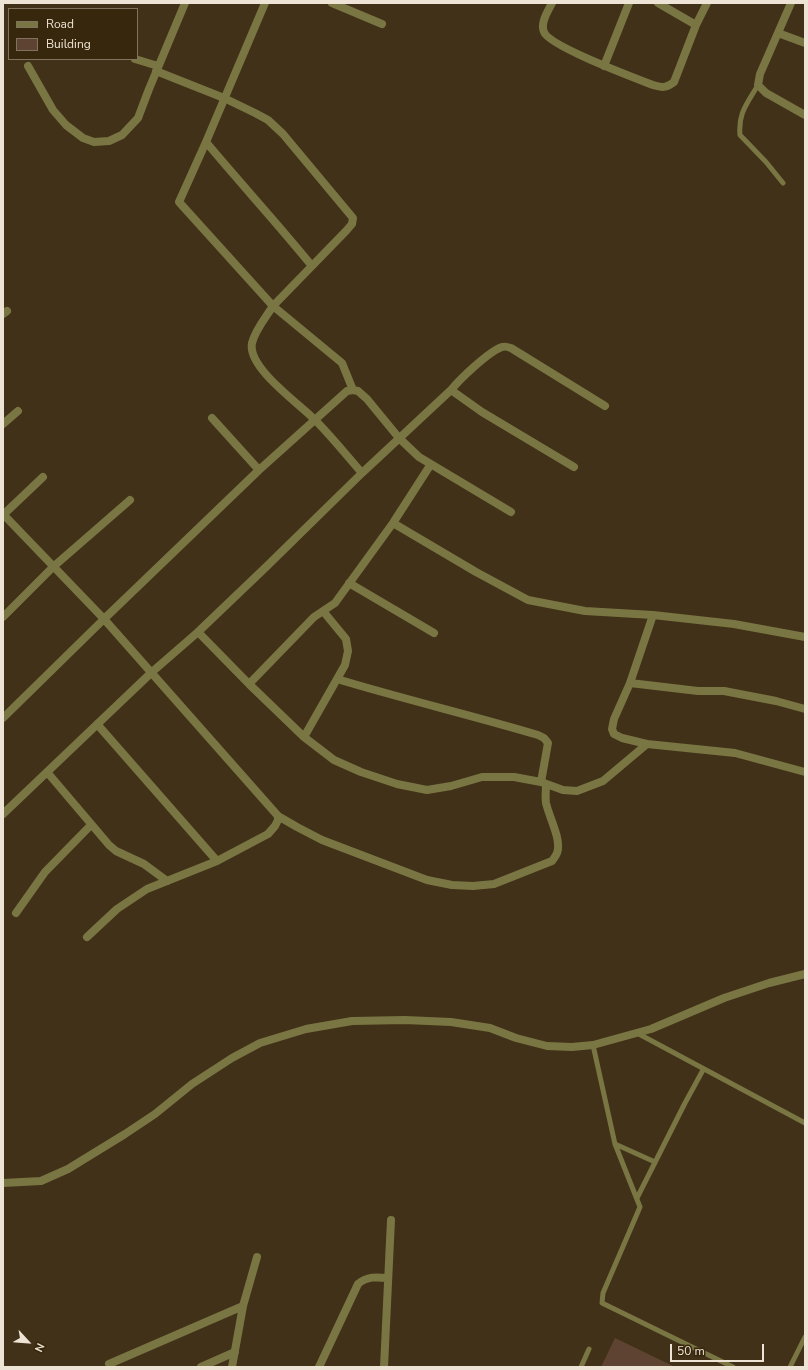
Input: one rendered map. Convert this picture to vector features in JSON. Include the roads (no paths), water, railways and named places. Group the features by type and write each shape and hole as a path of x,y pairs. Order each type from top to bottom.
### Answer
{"street":[{"path":"28,66 53,110 66,125 84,138 94,142 109,140 122,135 138,118 157,68 185,3"},
{"path":"265,3 179,202 273,306 342,363 353,390"},
{"path":"332,3 382,24"},
{"path":"552,3 543,23 545,35 551,40 604,66 663,88 674,82 696,25 707,3"},
{"path":"604,66 629,3"},
{"path":"658,3 696,25"},
{"path":"791,3 760,74 758,85 766,93 805,115"},
{"path":"778,33 805,43"},
{"path":"138,60 224,98 268,120 353,218 352,224 346,232 273,306 258,328 252,344 253,356 273,382 316,420 362,473"},
{"path":"206,142 239,182 271,216 312,266"},
{"path":"3,814 152,672 198,632 362,473 451,390 460,378 495,350 503,347 511,348 605,406"},
{"path":"451,390 482,412 574,466"},
{"path":"3,718 259,470 347,391 358,391 399,438 419,456 511,512"},
{"path":"3,424 18,411"},
{"path":"212,418 259,470"},
{"path":"249,684 314,617 335,603 393,523 431,464"},
{"path":"44,477 3,515 104,619 278,816 322,840 427,880 452,885 473,886 494,884 552,861 558,851 558,842 545,796 544,783 548,743 544,738 459,712 337,679"},
{"path":"3,617 53,567 130,500"},
{"path":"393,523 470,569 528,600 585,611 653,615 734,624 805,637"},
{"path":"349,583 434,633"},
{"path":"304,737 345,665 348,651 346,639 323,611"},
{"path":"653,615 630,683 614,719 612,729 614,734 622,738 647,744 735,753 805,772"},
{"path":"198,632 304,737 334,760 361,772 397,784 427,790 451,786 482,777 514,777 544,783 563,790 577,791 603,781 647,744"},
{"path":"630,683 698,691 724,691 776,701 805,709"},
{"path":"97,724 217,861"},
{"path":"47,772 109,845 116,851 144,864 167,881"},
{"path":"86,937 117,909 147,889 217,861 268,834 275,826 278,816"},
{"path":"16,913 45,872 91,825"},
{"path":"3,1183 41,1181 68,1169 143,1122 192,1084 232,1058 260,1043 306,1029 352,1020 451,1022 490,1028 516,1038 547,1046 572,1047 592,1045 651,1029 724,998 805,974"},
{"path":"384,1367 391,1220"},
{"path":"232,1367 242,1306 257,1257"},
{"path":"319,1367 358,1284 370,1277 388,1278"},
{"path":"109,1366 242,1306"},
{"path":"201,1367 235,1352"},
{"path":"385,1355 389,1367"}],"lane":[{"path":"758,85 742,112 739,124 740,135 766,162 783,183"},
{"path":"637,1033 703,1070 805,1123"},
{"path":"592,1045 615,1144 640,1207 603,1293 602,1302 733,1367"},
{"path":"637,1198 685,1102 703,1070"},
{"path":"615,1144 655,1162"},
{"path":"790,1367 805,1337"},
{"path":"581,1367 589,1349"}]}
